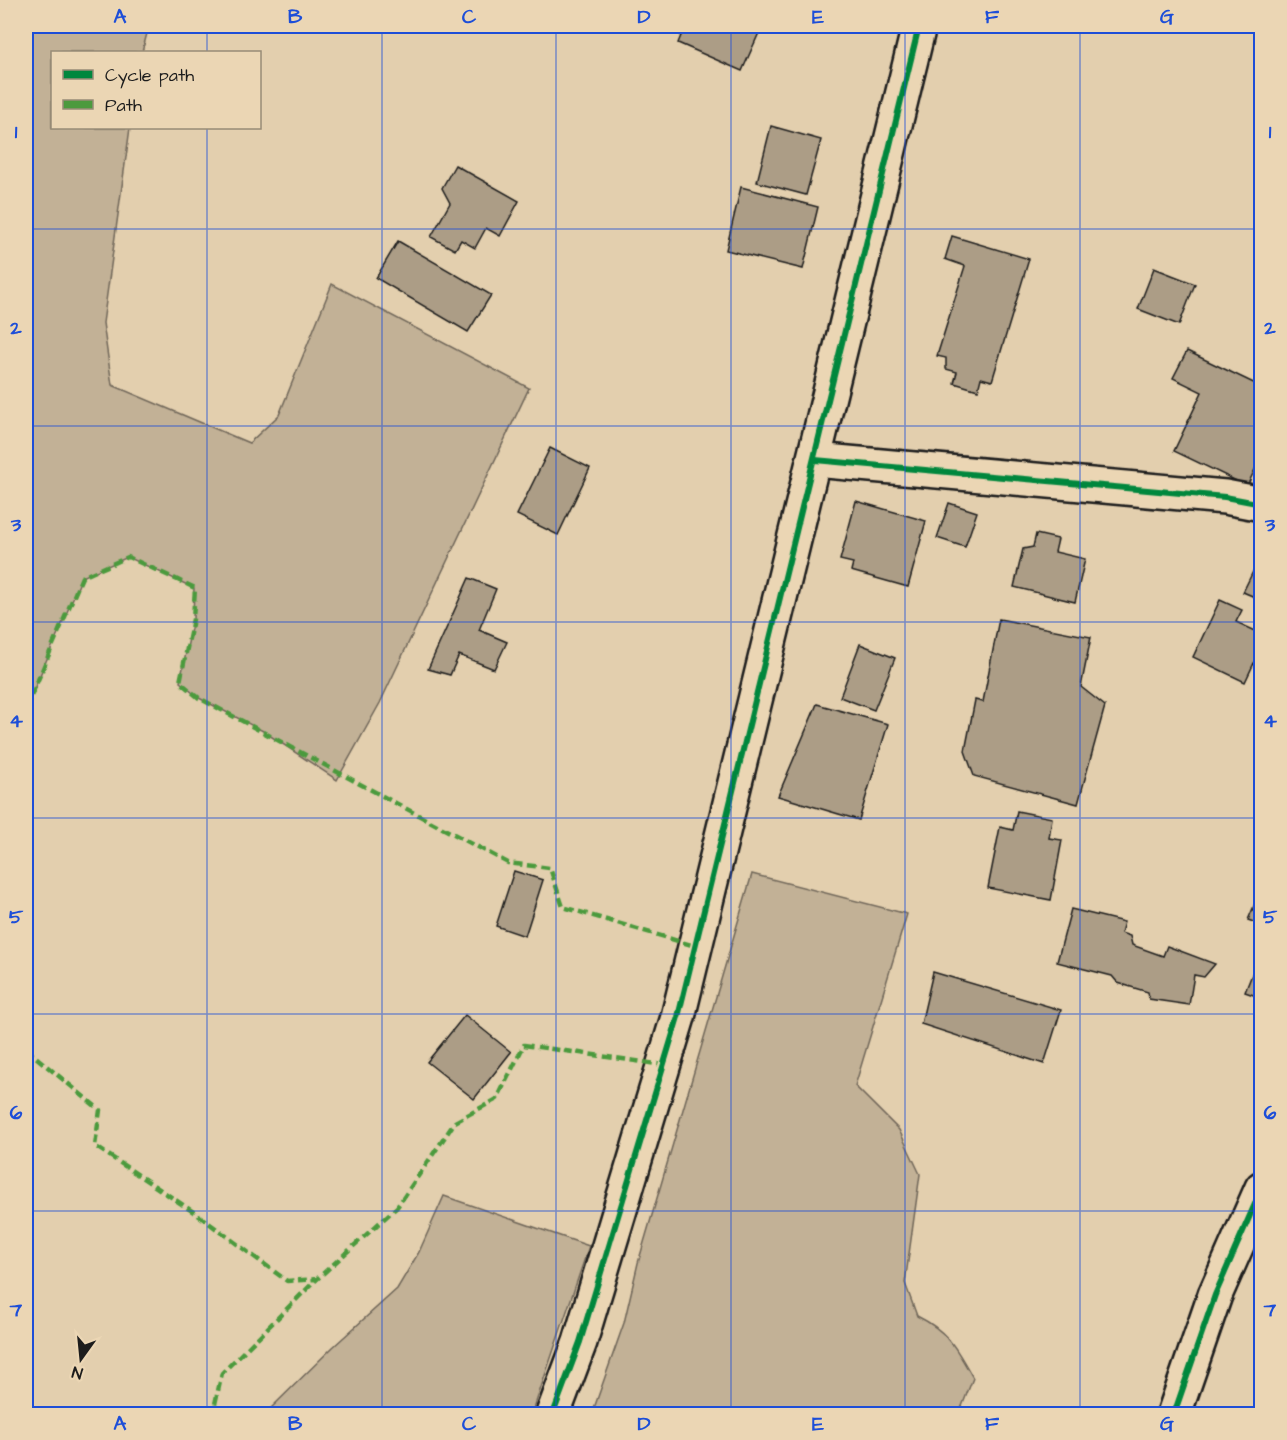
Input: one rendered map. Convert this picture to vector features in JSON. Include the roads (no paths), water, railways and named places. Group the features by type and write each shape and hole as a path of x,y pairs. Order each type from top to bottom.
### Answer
{"street":[{"path":"553,1414 580,1342 678,1017 919,26"},
{"path":"815,460 1225,497 1262,504"},
{"path":"1174,1414 1215,1295 1262,1188"}]}
